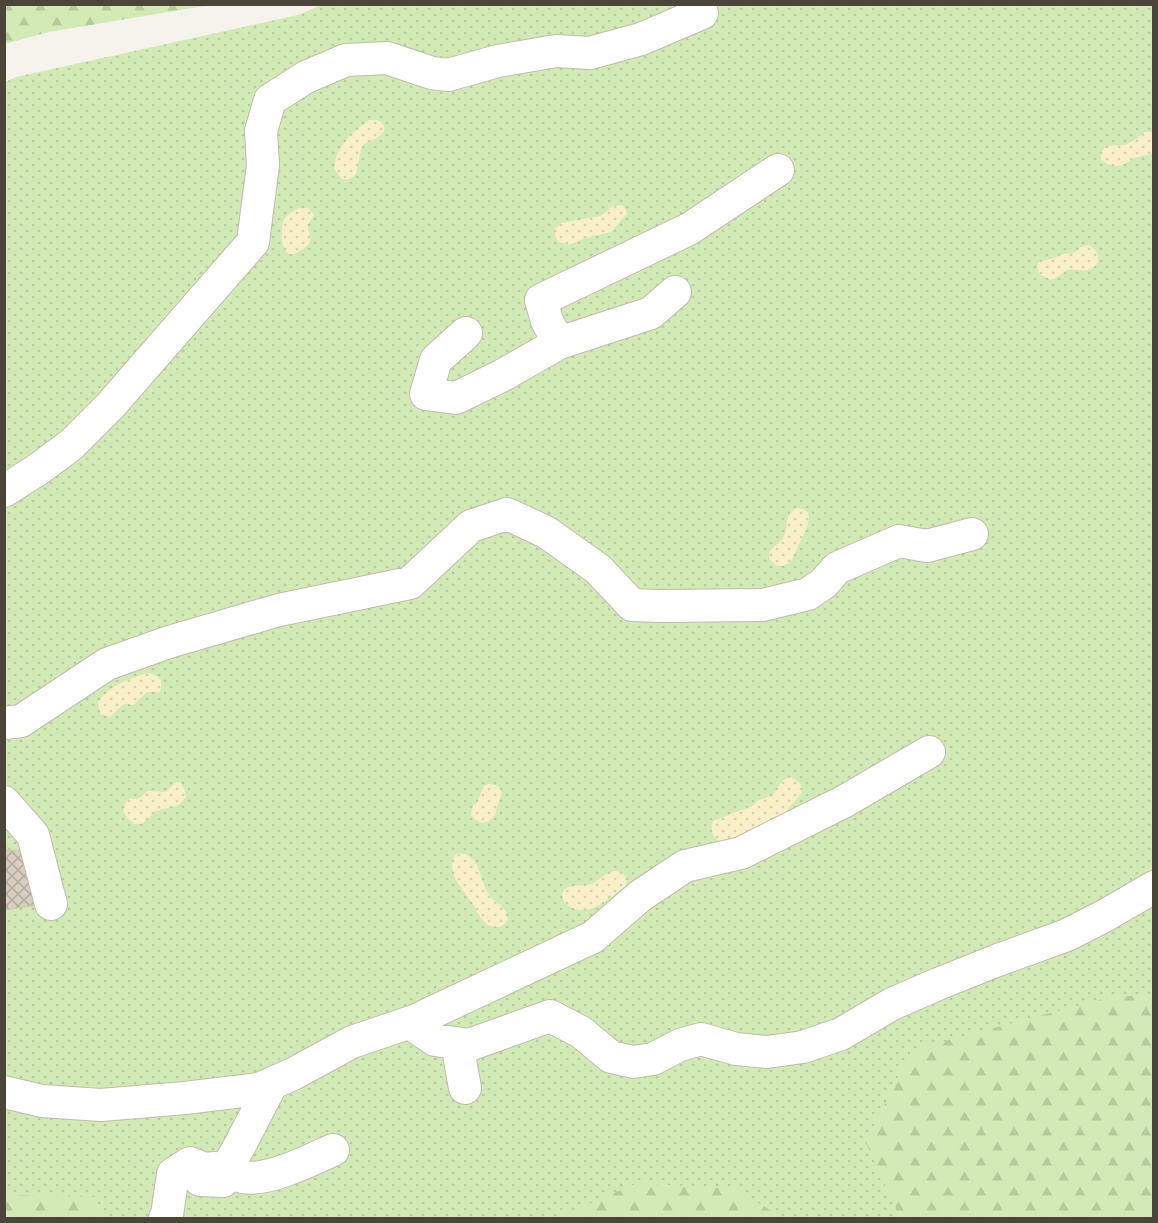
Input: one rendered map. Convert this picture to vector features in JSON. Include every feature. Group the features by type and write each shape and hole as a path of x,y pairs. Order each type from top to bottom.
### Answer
{"lane":[{"path":"4,491 71,445 110,406 253,242 263,165 261,131 270,100 306,77 346,60 387,58 432,73 448,75 498,61 556,51 590,52 641,39 702,13"},
{"path":"559,343 547,321 541,300 689,229 778,170"},
{"path":"466,333 436,360 426,394 456,398 559,343 651,313 675,292"},
{"path":"4,723 21,721 107,664 169,642 279,610 410,583 471,526 507,514 546,532 598,569 633,605 763,605 808,594 824,583 837,568 899,541 927,546 972,534"},
{"path":"929,752 845,801 741,853 685,866 640,896 593,937 410,1023 435,1040 469,1045 550,1016 581,1032 611,1057 633,1062 653,1059 680,1045 701,1039 736,1049 767,1052 803,1047 841,1034 892,1004 929,988 1067,935 1154,887"},
{"path":"4,802 33,835 51,904"},
{"path":"4,1092 42,1101 101,1105 259,1089 293,1074 352,1042 417,1020"},
{"path":"457,1043 465,1088"},
{"path":"225,1171 272,1083"},
{"path":"165,1218 173,1174 190,1163 206,1168 223,1168 225,1171 242,1177 261,1178 310,1161 333,1150"}],"green space":[{"path":"5,4 210,5 49,32 5,44"},
{"path":"321,5 1153,5 1153,1218 5,1218 5,82 16,77 298,15"},
{"path":"1153,994 1153,1218 900,1218 866,1143 911,1050 1107,998"},
{"path":"637,1183 735,1189 783,1218 557,1218"},
{"path":"5,1195 97,1197 102,1218 5,1218"}],"sand":[{"path":"369,120 381,122 384,131 363,146 356,174 342,179 335,170 337,155 345,141"},
{"path":"1145,132 1153,132 1153,154 1140,156 1117,166 1101,160 1100,154 1105,148 1127,144"},
{"path":"622,205 627,214 611,232 568,245 557,241 554,230 561,223 601,216 613,206"},
{"path":"299,208 307,208 314,214 308,225 310,239 300,251 289,254 283,245 282,225 287,216"},
{"path":"1088,245 1095,250 1098,258 1093,268 1068,270 1051,280 1039,274 1037,265 1040,261 1074,253"},
{"path":"796,508 807,512 809,516 807,527 793,558 787,564 778,566 773,563 769,553 782,540 789,515"},
{"path":"147,673 160,678 160,692 147,692 133,705 123,705 110,717 100,714 98,702 102,696 119,684"},
{"path":"791,777 799,783 802,792 783,815 764,828 724,841 719,841 715,837 712,832 713,821 773,795 782,781"},
{"path":"180,782 186,797 179,805 156,811 142,824 135,824 125,815 123,808 130,798 138,799 148,791 166,792 175,783"},
{"path":"488,784 498,786 501,795 492,819 481,823 471,814 484,786"},
{"path":"459,853 472,858 488,893 507,915 508,919 504,925 493,927 483,921 460,887 452,868 452,861"},
{"path":"614,871 623,874 627,883 603,903 579,910 564,902 562,895 567,888 593,883"}],"building":[{"path":"4,826 6,851 32,850 44,904 4,910"}]}
